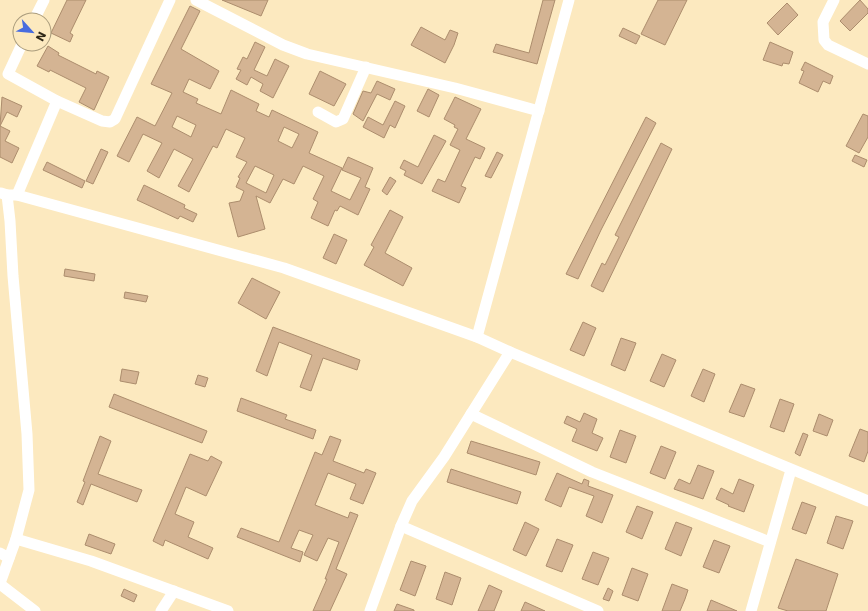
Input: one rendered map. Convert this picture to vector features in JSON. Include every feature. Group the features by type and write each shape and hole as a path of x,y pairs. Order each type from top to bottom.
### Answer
{"street":[{"path":"38,12 44,0"},
{"path":"18,52 8,74 57,101 102,121 110,122 115,119 170,0"},
{"path":"196,0 283,45 307,54 366,66 539,111"},
{"path":"477,336 570,0"},
{"path":"834,0 823,22 824,40 828,45 868,64"},
{"path":"318,112 336,122 344,119 366,66"},
{"path":"35,611 0,583 5,556 16,539 29,490 27,434 13,276 8,194 57,101"},
{"path":"8,194 284,268 477,336 510,352 868,501"},
{"path":"370,611 401,526 412,502 444,457 510,352"},
{"path":"471,414 592,472 770,542"},
{"path":"751,611 791,470"},
{"path":"401,526 598,611"},
{"path":"16,539 91,561 228,611"},
{"path":"160,611 174,591"}],"building":[{"path":"67,0 86,0 70,33 73,35 70,42 52,33"},
{"path":"222,0 268,0 261,16"},
{"path":"543,0 555,0 537,64 493,52 496,44 529,53"},
{"path":"658,0 687,0 665,45 641,34"},
{"path":"860,0 868,9 868,13 850,31 840,21"},
{"path":"787,3 798,15 778,35 767,23"},
{"path":"190,6 200,11 181,49 219,71 210,89 189,79 183,92 198,99 196,103 221,114 231,90 259,104 256,111 269,117 272,110 318,132 309,153 342,168 331,191 350,200 361,178 342,170 348,157 373,168 365,187 370,189 358,215 340,206 337,211 335,210 328,226 311,218 318,202 313,199 324,176 303,166 294,184 283,179 270,203 256,196 265,229 238,237 229,203 240,201 244,191 236,187 240,178 238,177 247,162 236,157 245,138 226,129 217,148 213,146 189,192 178,186 193,159 174,149 159,178 147,171 162,143 143,134 129,162 117,156 137,117 155,126 172,93 151,84","holes":["177,116 196,125 191,137 172,127","284,127 299,134 292,148 278,141","255,166 274,175 266,193 246,183"]},
{"path":"421,27 445,40 450,30 458,33 445,63 411,45"},
{"path":"623,28 640,36 636,44 619,36"},
{"path":"255,42 265,47 254,70 267,76 275,59 289,66 273,98 260,91 263,84 251,77 247,85 236,79 241,70 237,69 243,57 247,59"},
{"path":"770,42 793,52 789,64 783,63 782,66 763,60"},
{"path":"52,49 59,53 58,55 96,74 97,71 109,77 94,110 79,102 86,88 50,70 49,72 37,66 45,52 52,52"},
{"path":"805,62 833,76 830,84 823,81 818,92 799,83 804,71 801,70"},
{"path":"320,71 346,84 334,106 309,94"},
{"path":"377,81 395,89 390,100 377,94 363,121 353,114 363,91 371,93"},
{"path":"428,89 439,95 429,117 417,111"},
{"path":"2,97 22,106 17,117 7,112 0,126"},
{"path":"455,97 481,109 466,139 485,148 480,159 475,157 461,186 466,188 459,203 432,191 438,179 445,182 460,150 450,145 458,129 454,127 455,125 444,119"},
{"path":"395,101 405,106 395,128 390,125 384,138 363,127 368,117 383,125"},
{"path":"863,114 868,116 868,137 859,153 846,146"},
{"path":"646,117 656,123 601,230 578,279 566,274"},
{"path":"0,126 10,131 5,141 19,148 12,163 0,157"},
{"path":"434,135 446,141 422,184 404,175 406,171 400,168 404,160 418,167"},
{"path":"661,143 672,149 603,292 591,286 602,263 605,265 619,237 615,235"},
{"path":"101,149 108,152 93,184 86,181"},
{"path":"497,152 503,155 491,178 485,176"},
{"path":"855,155 867,160 864,167 852,161"},
{"path":"47,162 85,181 82,188 43,170"},
{"path":"390,177 396,181 387,195 382,191"},
{"path":"144,185 185,205 184,208 197,214 193,222 180,216 178,219 137,200"},
{"path":"390,210 403,217 385,253 412,268 403,286 364,265 374,247 371,245"},
{"path":"334,234 347,240 336,264 323,258"},
{"path":"65,269 95,274 94,281 64,276"},
{"path":"252,278 280,292 266,319 238,303"},
{"path":"125,292 148,296 146,302 124,298"},
{"path":"583,322 596,328 584,356 570,350"},
{"path":"273,327 360,360 357,370 323,358 311,391 300,387 312,355 279,342 267,376 256,371"},
{"path":"621,338 636,343 625,371 611,365"},
{"path":"662,354 676,360 664,387 650,381"},
{"path":"122,369 139,372 136,384 120,381"},
{"path":"703,369 715,374 704,402 691,396"},
{"path":"198,375 208,378 205,387 195,384"},
{"path":"741,384 755,389 744,417 729,412"},
{"path":"114,394 207,431 202,443 109,407"},
{"path":"241,398 287,415 285,419 316,430 313,439 237,411"},
{"path":"780,399 794,404 784,432 770,427"},
{"path":"584,413 597,419 592,433 603,438 597,451 572,441 577,429 564,423 567,416 580,422"},
{"path":"819,414 833,420 827,436 813,431"},
{"path":"860,429 868,432 868,451 864,462 849,456"},
{"path":"620,430 636,436 626,463 610,457"},
{"path":"803,433 808,435 800,456 795,453"},
{"path":"100,436 111,441 98,474 142,490 137,502 91,484 83,505 77,502 85,482 83,481"},
{"path":"330,436 341,440 333,461 364,473 366,469 376,473 363,504 350,499 356,484 328,473 315,505 348,518 350,512 358,515 336,569 347,574 330,611 313,611 327,579 325,579 339,542 328,538 317,561 304,555 313,535 299,530 291,548 303,552 300,562 237,537 241,528 279,542 315,452 322,455"},
{"path":"471,441 540,462 536,475 467,453"},
{"path":"661,446 676,452 665,479 650,473"},
{"path":"190,454 208,461 211,456 222,462 206,496 186,487 175,514 194,522 188,537 213,548 208,559 165,540 163,546 153,541"},
{"path":"698,465 714,471 703,499 674,489 679,479 690,484"},
{"path":"451,469 521,492 517,504 447,482"},
{"path":"557,473 582,484 584,479 589,481 588,486 613,495 602,523 586,516 594,496 569,487 561,507 545,500"},
{"path":"739,479 754,485 744,512 728,506 729,505 716,499 721,488 733,494"},
{"path":"802,502 816,507 806,534 792,529"},
{"path":"637,506 653,512 642,539 626,532"},
{"path":"836,516 853,521 843,549 827,543"},
{"path":"525,522 539,529 526,556 513,550"},
{"path":"676,522 692,528 681,556 665,549"},
{"path":"89,534 115,544 111,554 85,545"},
{"path":"557,539 573,545 562,572 546,566"},
{"path":"714,540 730,546 719,573 703,567"},
{"path":"593,552 609,558 598,585 582,579"},
{"path":"796,559 838,574 826,611 788,611 778,608"},
{"path":"411,561 426,566 415,596 400,590"},
{"path":"632,568 648,574 638,601 622,595"},
{"path":"445,572 461,578 452,605 436,599"},
{"path":"672,584 688,590 685,599 680,611 662,611"},
{"path":"489,585 502,591 494,611 478,611"},
{"path":"608,588 613,591 609,601 603,599"},
{"path":"124,589 137,595 134,602 121,596"},
{"path":"711,600 737,611 707,611"},
{"path":"525,602 545,611 521,611"},
{"path":"397,604 414,610 414,611 394,611"}]}
